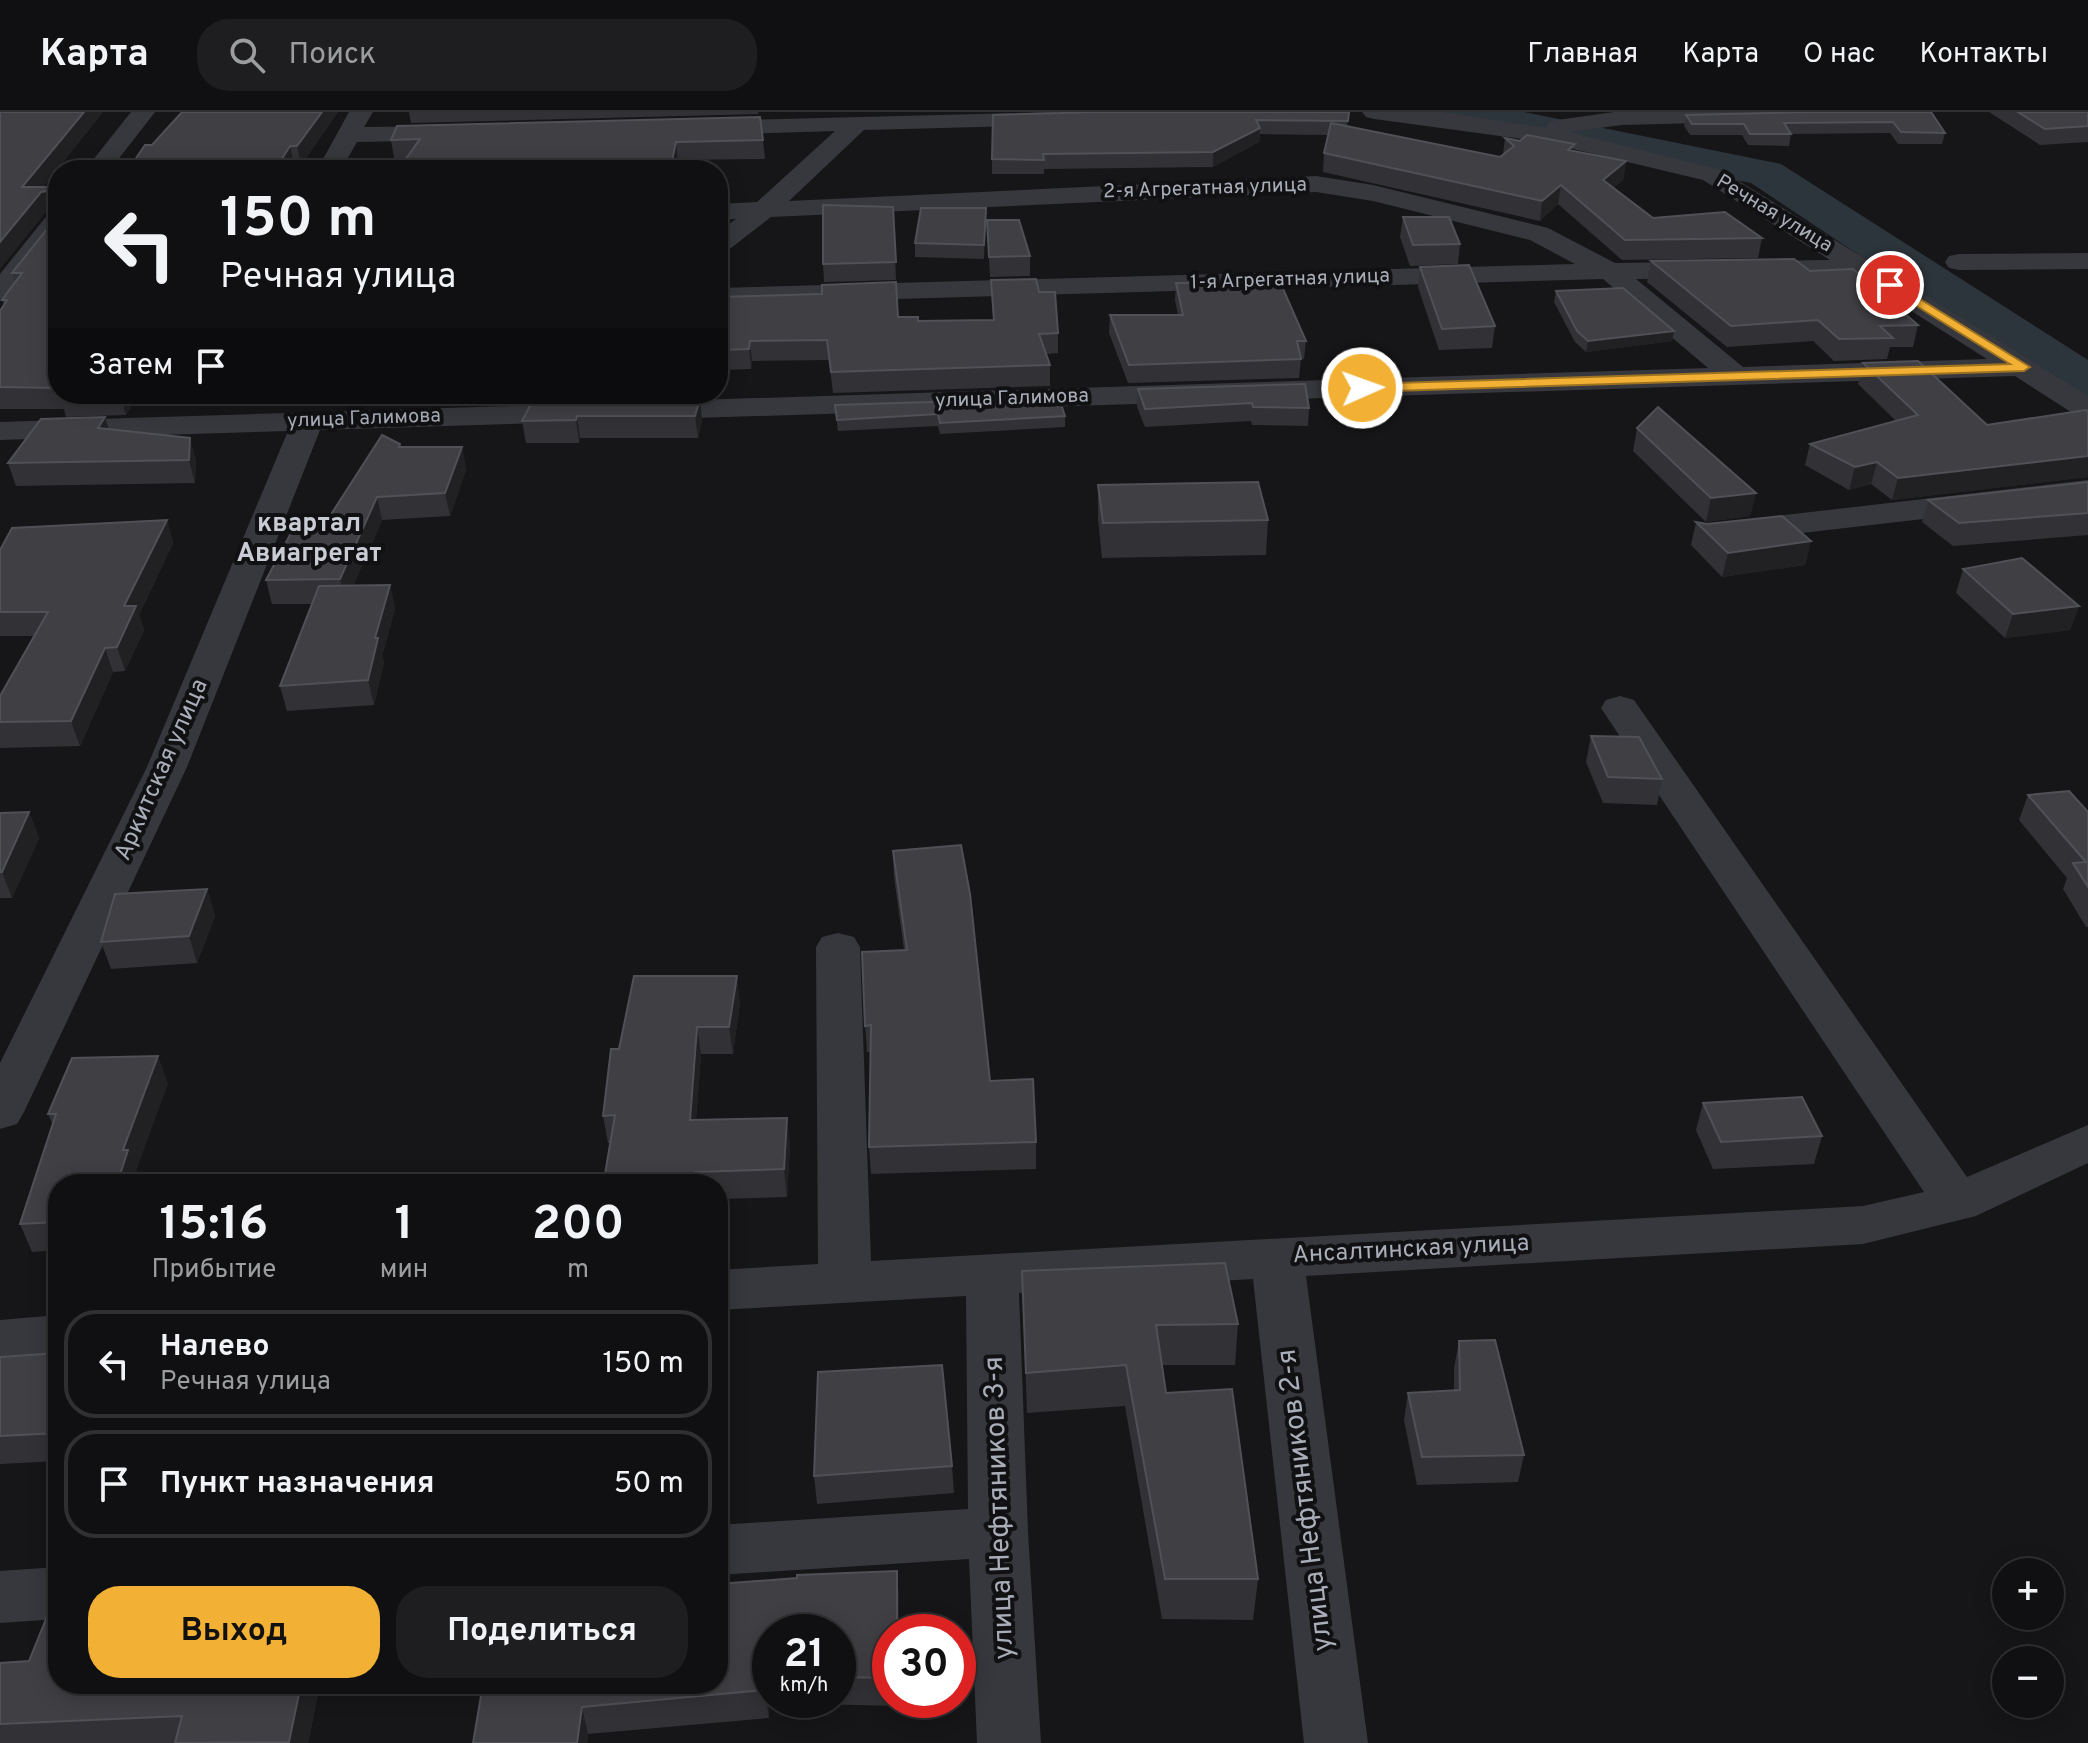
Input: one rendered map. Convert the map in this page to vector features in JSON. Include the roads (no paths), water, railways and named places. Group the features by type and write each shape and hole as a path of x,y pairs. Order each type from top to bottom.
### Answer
{"street":[{"path":"105,160 143,112"},
{"path":"335,160 361,112"},
{"name":"Речная улица","path":"1374,112 1520,132 1653,157 1712,175 2088,409"},
{"path":"1520,132 1622,118 1865,112"},
{"path":"683,128 1073,117"},
{"path":"728,237 763,211 857,124"},
{"path":"349,135 476,132"},
{"name":"2-я Агрегатная улица","path":"728,212 1316,184 1373,193 1539,234 1610,271 1736,376"},
{"path":"0,292 48,232"},
{"path":"1959,262 2088,261"},
{"name":"1-я Агрегатная улица","path":"728,296 1610,271 1863,268"},
{"name":"улица Галимова","path":"5,437 177,424 2024,367"},
{"path":"177,424 188,404"},
{"path":"488,416 501,404"},
{"name":"Аркитская улица","path":"0,1112 167,767 308,421"},
{"path":"1702,535 2088,490"},
{"path":"1620,708 1958,1203"},
{"path":"838,947 845,1281"},
{"name":"Ансалтинская улица","path":"728,1289 1863,1225 1958,1203 2088,1142"},
{"name":"улица Нефтяников 2-я","path":"1277,1258 1336,1743"},
{"name":"улица Нефтяников 3-я","path":"992,1273 998,1532 1009,1743"},
{"path":"0,1341 48,1337"},
{"path":"728,1549 998,1532"},
{"path":"0,1597 48,1594"}],"waterway":[{"path":"1461,112 1765,173 2088,384"}],"district":[{"name":"квартал Авиагрегат","path":"309,539"}]}
